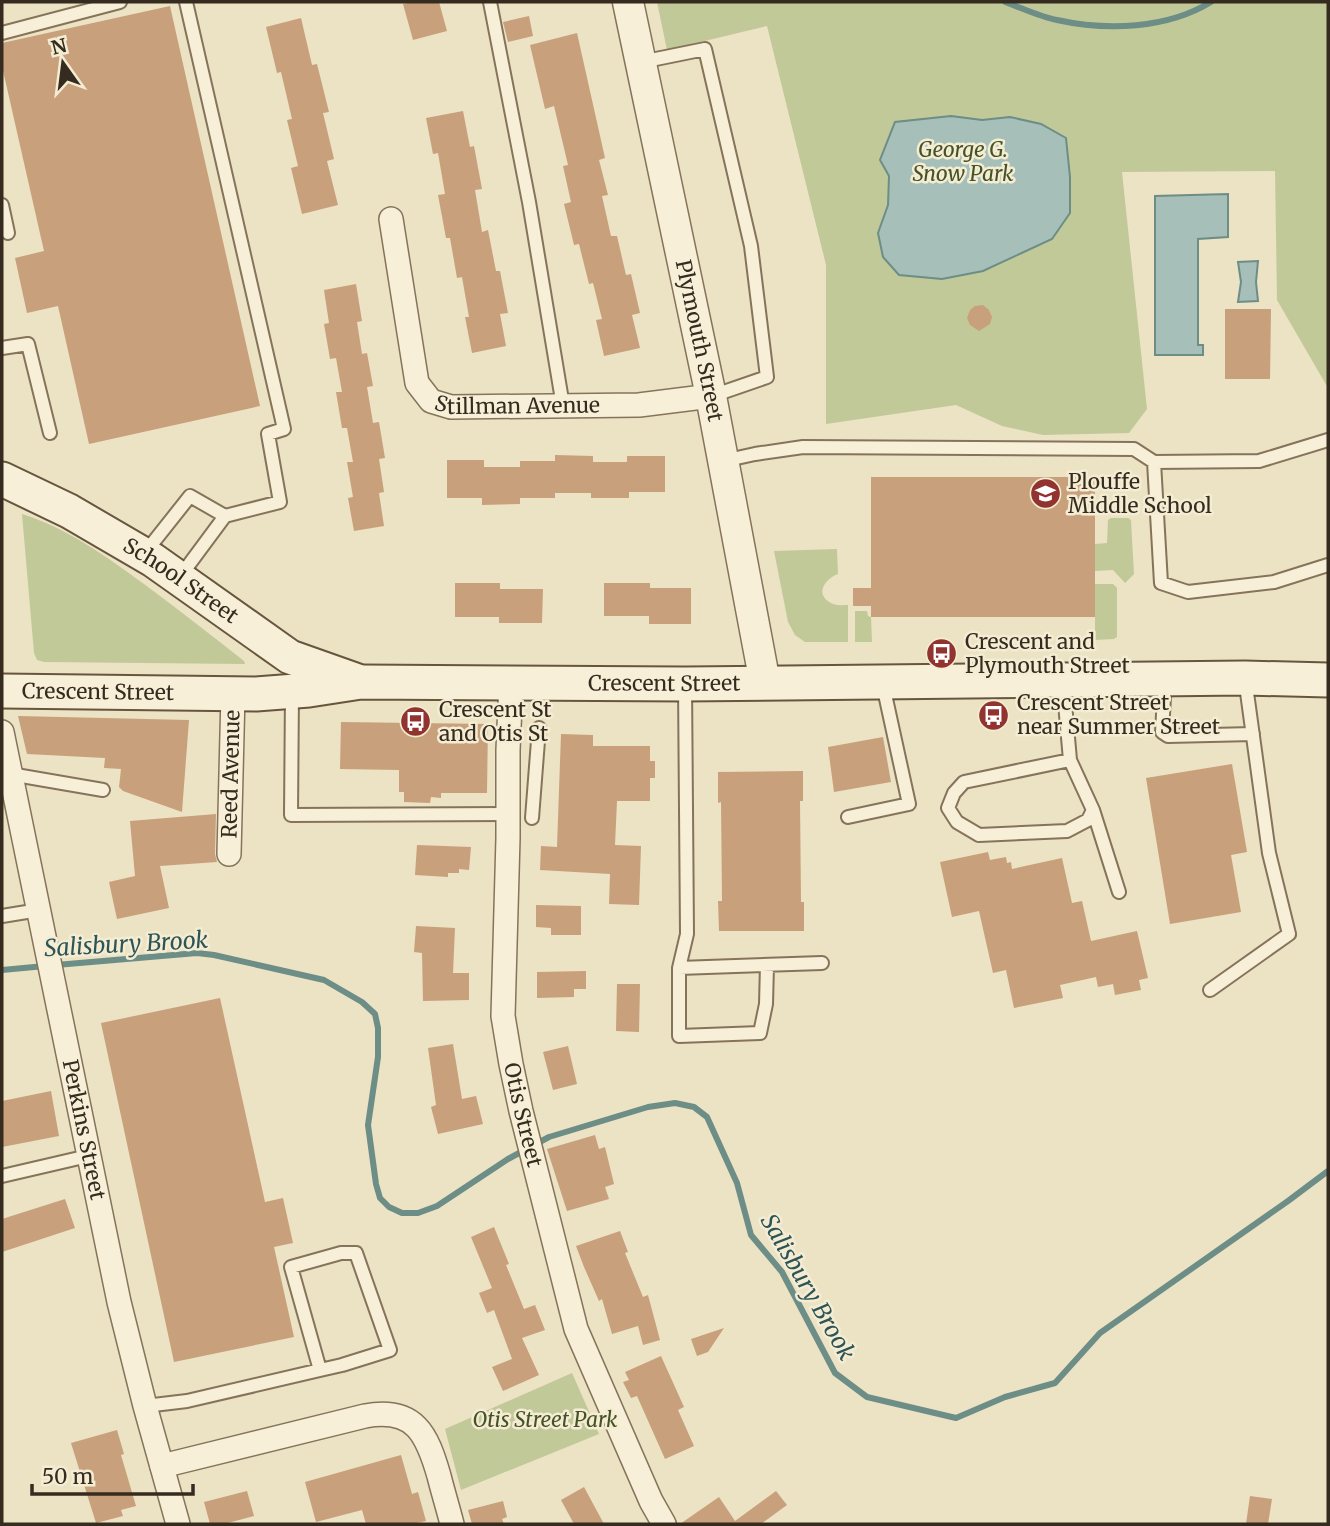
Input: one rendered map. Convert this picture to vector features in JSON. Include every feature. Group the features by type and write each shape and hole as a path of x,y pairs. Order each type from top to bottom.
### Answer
{"main road":[{"name":"School Street","path":"2,479 69,511 144,554 290,657 361,682"},
{"name":"Crescent Street","path":"2,691 233,694 292,691 361,682 685,684 1245,678 1328,680"}],"street":[{"name":"Plymouth Street","path":"628,2 711,397 765,683"},
{"name":"Stillman Avenue","path":"391,219 417,383 431,401 451,407 639,405 711,397"},
{"name":"Otis Street","path":"511,683 522,763 508,814 503,1016 513,1075 576,1329 651,1501 664,1524"},
{"name":"Reed Avenue","path":"229,854 233,694"},
{"name":"Perkins Street","path":"2,732 119,1302 178,1524"},
{"path":"162,1466 387,1413 404,1418 422,1431 432,1451 452,1524"}],"lane":[{"path":"2,33 94,5 120,2"},
{"path":"179,579 225,516 280,502 268,434 284,429 186,2"},
{"path":"490,2 529,202 563,406"},
{"path":"641,62 705,49 751,246 767,377 711,397"},
{"path":"2,205 8,233"},
{"path":"2,348 28,344 50,433"},
{"path":"723,461 803,447 1134,449 1154,462 1259,461 1328,440"},
{"path":"1154,462 1161,583 1188,592 1274,582 1328,565"},
{"path":"144,554 190,496 225,516"},
{"path":"1210,990 1289,934 1269,853 1245,678"},
{"path":"1165,679 1161,724 1162,732 1168,736 1253,734"},
{"path":"1063,680 1070,760 1093,810 1119,892"},
{"path":"848,817 909,804 883,682"},
{"path":"685,684 687,934 678,968 679,1036 760,1033 766,1004 767,965"},
{"path":"292,691 291,815 508,814"},
{"path":"532,818 522,763 539,728"},
{"path":"1070,760 964,782 954,793 948,807 957,822 979,835 1067,831 1087,820 1093,810"},
{"path":"10,774 103,790"},
{"path":"2,916 38,910"},
{"path":"678,968 822,963"},
{"path":"2,1176 88,1156"},
{"path":"145,1406 187,1401 342,1365 390,1350 356,1252 341,1253 291,1268 320,1370"}],"green space":[{"name":"George G. Snow Park","path":"657,2 1328,2 1328,388 1277,300 1275,171 1122,172 1147,409 1129,433 1043,435 1002,426 956,405 826,424 826,265 767,26 667,50"},
{"path":"22,514 71,535 101,554 182,612 245,664 37,660 34,653"},
{"path":"1108,520 1131,520 1134,574 1125,583 1113,570 1095,571 1095,544 1107,543"},
{"path":"837,549 838,574 829,579 822,591 831,603 848,605 848,642 805,642 795,635 788,622 774,551"},
{"path":"1095,584 1113,584 1117,588 1117,637 1114,639 1095,640"},
{"path":"855,611 867,611 871,617 872,642 855,642"},
{"name":"Otis Street Park","path":"572,1373 599,1434 461,1490 445,1429"}],"water":[{"path":"951,116 982,120 1010,117 1041,124 1066,138 1070,213 1052,239 983,271 942,279 899,275 883,257 878,233 888,205 889,176 880,160 895,122"},
{"path":"1228,194 1228,237 1198,239 1198,345 1203,345 1203,355 1155,355 1155,196"},
{"path":"1258,261 1258,301 1238,302 1241,282 1238,262"}],"building":[{"path":"439,2 447,31 413,40 403,4"},
{"path":"170,6 260,406 89,444 58,306 27,313 15,258 44,251 2,66 2,43"},
{"path":"529,16 533,36 508,42 503,22"},
{"path":"301,18 312,65 317,64 329,112 323,113 334,159 327,161 338,205 302,214 291,168 298,166 287,120 292,119 281,72 277,73 266,27"},
{"path":"577,33 605,158 599,160 608,195 602,196 611,236 617,236 626,275 631,274 640,313 632,315 640,348 604,356 596,320 602,319 593,283 589,284 579,244 574,245 564,204 571,202 563,166 568,165 554,106 545,109 530,45"},
{"path":"463,111 470,147 474,146 482,189 475,190 482,232 488,230 508,313 500,314 506,346 472,353 465,317 469,317 462,277 457,278 450,238 446,238 438,195 445,194 438,153 433,154 426,118"},
{"path":"356,284 362,321 357,322 362,354 367,353 373,386 367,387 373,423 379,422 385,458 379,459 384,492 379,493 384,526 354,531 348,498 353,497 347,462 353,462 347,428 342,428 336,392 342,392 336,358 330,359 324,324 329,323 324,290"},
{"path":"983,305 992,317 990,324 979,331 970,325 967,318 970,310"},
{"path":"1225,309 1271,309 1270,379 1225,379"},
{"path":"555,455 593,456 593,462 627,462 627,456 665,456 665,492 629,492 629,498 591,498 591,493 555,493 555,498 520,498 520,504 482,505 482,498 447,498 447,460 484,460 484,467 520,467 520,461 555,461"},
{"path":"871,477 1095,477 1095,617 871,617 871,606 853,606 853,588 871,588"},
{"path":"455,583 500,583 500,589 543,589 542,623 499,623 499,617 455,617"},
{"path":"604,583 650,583 650,588 691,588 691,624 649,624 649,616 604,616"},
{"path":"18,716 189,720 182,812 123,791 119,787 121,769 104,768 105,758 27,754"},
{"path":"341,722 488,724 487,793 441,793 441,798 431,797 430,803 404,802 404,792 399,792 399,770 340,769"},
{"path":"561,734 593,735 593,746 650,746 650,761 655,761 655,778 650,778 650,801 617,801 615,845 641,846 639,905 609,904 610,874 540,870 541,846 557,847"},
{"path":"883,737 891,782 834,792 828,747"},
{"path":"1232,764 1247,852 1231,855 1241,912 1170,924 1146,778"},
{"path":"803,771 803,801 800,801 801,902 804,902 804,931 719,931 718,901 722,901 718,772"},
{"path":"216,814 217,862 160,866 169,908 117,919 109,882 135,876 130,821"},
{"path":"417,845 471,847 469,870 459,869 459,873 448,873 448,877 415,875"},
{"path":"988,852 990,860 1006,857 1007,863 1011,862 1012,869 1062,858 1072,903 1082,901 1091,941 1137,931 1148,978 1139,980 1141,990 1115,995 1113,984 1098,987 1096,977 1060,985 1063,998 1014,1008 1006,970 993,973 979,911 952,917 940,862"},
{"path":"536,905 581,906 581,935 551,935 551,928 536,927"},
{"path":"416,926 455,928 453,973 469,973 469,1000 423,1001 422,953 414,952"},
{"path":"586,971 586,989 574,989 574,997 537,998 537,972"},
{"path":"617,984 640,984 639,1032 616,1031"},
{"path":"220,998 265,1202 283,1198 293,1243 274,1247 294,1337 174,1362 101,1023"},
{"path":"453,1044 462,1099 476,1096 483,1124 438,1134 431,1107 436,1105 428,1048"},
{"path":"568,1046 577,1084 553,1090 543,1052"},
{"path":"51,1091 59,1136 2,1147 2,1101"},
{"path":"595,1135 599,1149 605,1147 614,1184 605,1187 609,1199 567,1211 547,1149"},
{"path":"65,1199 75,1228 2,1252 2,1219"},
{"path":"494,1227 524,1309 535,1305 545,1330 522,1338 539,1375 503,1391 492,1367 512,1359 494,1310 487,1313 479,1293 492,1288 471,1237"},
{"path":"620,1231 628,1252 625,1253 643,1297 648,1295 660,1340 643,1345 638,1326 612,1334 602,1299 599,1301 576,1246"},
{"path":"724,1328 708,1352 697,1356 691,1339"},
{"path":"661,1356 684,1407 678,1410 694,1446 665,1459 637,1396 631,1398 623,1382 629,1380 625,1372"},
{"path":"117,1430 124,1454 121,1455 136,1506 121,1510 123,1516 96,1523 71,1443"},
{"path":"401,1455 412,1494 418,1492 426,1521 412,1524 366,1524 362,1510 316,1522 305,1482"},
{"path":"584,1487 604,1524 574,1524 561,1500"},
{"path":"247,1491 254,1516 224,1524 210,1524 204,1502"},
{"path":"776,1491 787,1505 761,1524 680,1524 719,1497 735,1521"},
{"path":"1250,1496 1272,1499 1268,1524 1246,1524"},
{"path":"503,1501 507,1517 502,1519 504,1524 472,1524 468,1510"}],"waterway":[{"path":"1005,2 1051,19 1096,26 1156,22 1175,18 1211,2"},
{"name":"Salisbury Brook","path":"56,965 197,953 214,955 324,980 362,1002 375,1014 378,1028 378,1057 368,1125 376,1184 380,1198 389,1207 402,1213 418,1213 437,1206 508,1159 549,1137 648,1107 675,1103 694,1107 707,1117 737,1183 751,1235 782,1272 835,1373 867,1397 956,1418 1005,1397 1055,1383 1100,1333 1328,1171"},
{"name":"Salisbury Brook","path":"2,970 45,966"}],"place":[{"name":"Plouffe Middle School","path":"1045,494"},
{"name":"Crescent and Plymouth Street","path":"942,654"},
{"name":"Crescent Street near Summer Street","path":"994,715"},
{"name":"Crescent St and Otis St","path":"416,722"}]}
